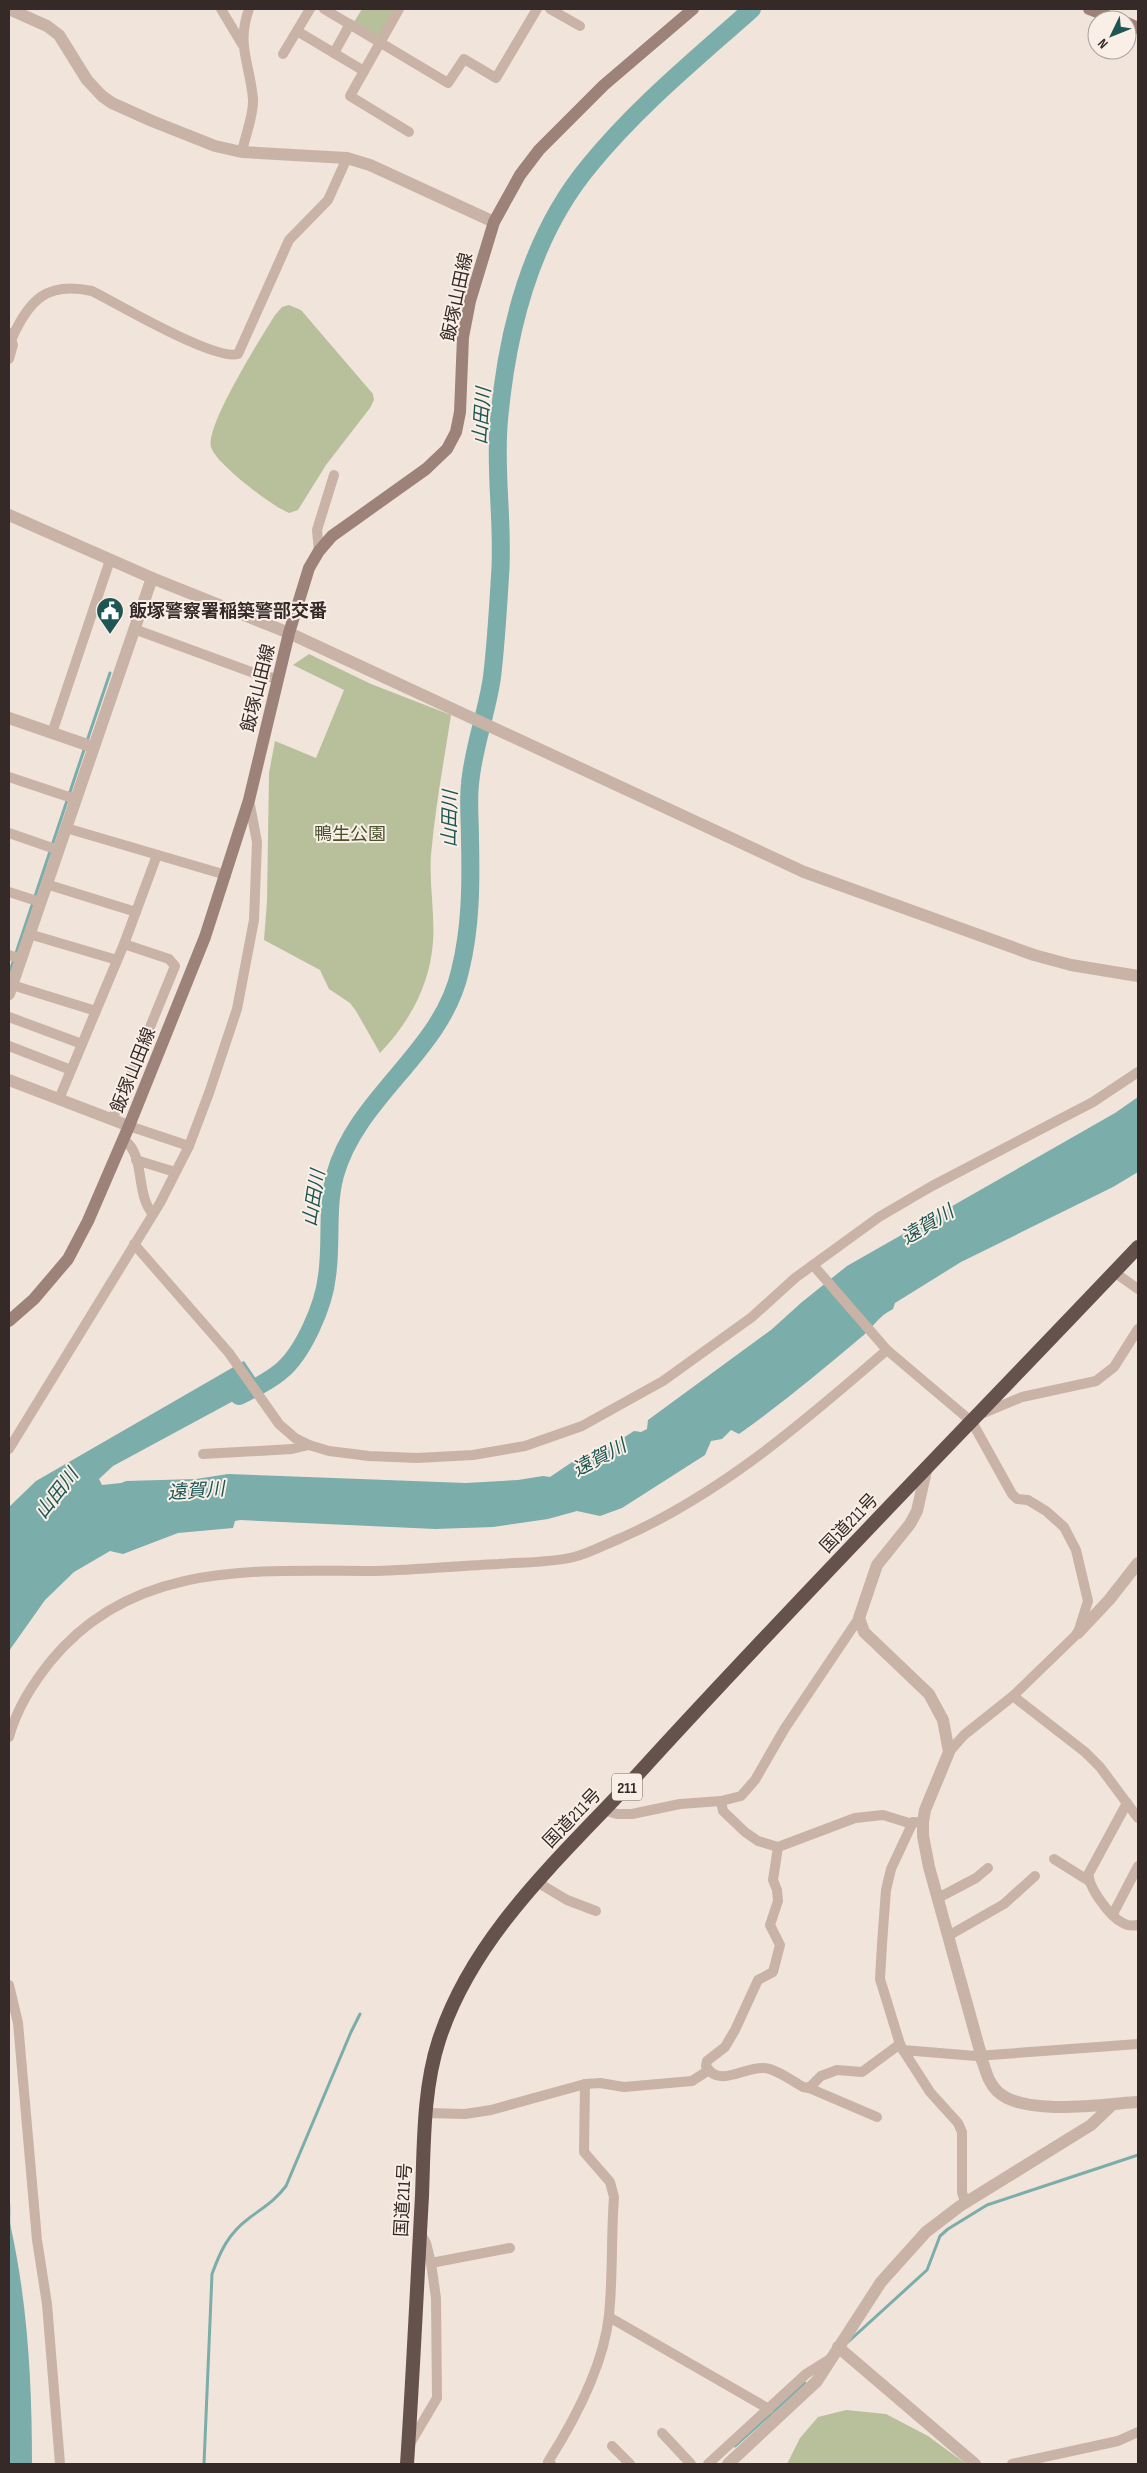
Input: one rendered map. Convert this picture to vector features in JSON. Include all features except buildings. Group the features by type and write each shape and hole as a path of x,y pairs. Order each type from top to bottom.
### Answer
{"highway":[{"name":"国道211号","path":"407,2464 427,2113 432,2065 440,2036 458,1995 492,1937 536,1882 1138,1247"}],"main road":[{"name":"飯塚山田線","path":"9,1321 34,1299 68,1260 88,1221 124,1140 205,937 226,875 250,800 302,587 319,551 332,536 426,469 447,449 456,432 460,412 463,337 470,301 494,222 520,175 539,150 604,85 693,9"}],"street":[{"path":"9,9 47,26 59,35 94,88 112,103 215,146 242,152 347,158 370,165 494,222"},
{"path":"221,9 242,44"},
{"path":"242,152 253,102 242,44 243,26 249,9"},
{"path":"284,54 310,9"},
{"path":"324,9 448,83 464,59 496,78 537,9"},
{"path":"399,9 350,96 409,132"},
{"path":"550,9 580,26"},
{"path":"334,53 350,24"},
{"path":"297,31 364,71"},
{"path":"9,359 13,350 10,335 26,309 40,297 52,292 78,288 92,291 194,343 223,354 238,354 289,240 328,200 347,158"},
{"path":"319,551 317,530 334,475"},
{"path":"9,515 152,578 289,634 462,712 804,872 1034,955 1071,965 1138,976"},
{"path":"52,733 110,560"},
{"path":"96,1011 10,990 15,957 29,934 152,578"},
{"path":"134,630 254,673 278,679"},
{"path":"9,718 93,747"},
{"path":"9,777 76,799"},
{"path":"9,1449 152,1214 189,1146 237,1010 247,963 254,920 257,842 250,800"},
{"path":"66,828 226,875"},
{"path":"9,834 58,850"},
{"path":"60,1099 124,944 157,855"},
{"path":"46,884 136,912"},
{"path":"9,892 40,902"},
{"path":"29,934 117,960"},
{"path":"112,1120 175,966 169,959 124,944"},
{"path":"9,1017 82,1044"},
{"path":"9,1046 71,1070"},
{"path":"134,1244 229,1353 279,1424 295,1438 309,1446 329,1451 369,1456 417,1458 473,1455 525,1446 582,1426 662,1381 752,1317 879,1217 932,1186 1093,1102 1138,1072"},
{"path":"9,1080 112,1120 189,1146"},
{"path":"124,1140 128,1143 136,1160 146,1208 152,1214"},
{"path":"136,1160 175,1172"},
{"path":"815,1267 885,1348 975,1418 1012,1494 1046,1510 1064,1527 1081,1568 1088,1602 1078,1634"},
{"path":"1114,1272 1138,1289"},
{"path":"975,1418 1022,1397 1096,1381 1118,1362 1138,1329"},
{"path":"9,1737 23,1699 57,1654 80,1630 106,1612 156,1588 189,1578 230,1574 380,1571 540,1561 574,1557 650,1525 680,1510 814,1413 885,1348"},
{"path":"203,1454 292,1449 309,1446"},
{"path":"604,1810 617,1814 632,1814 680,1804 734,1800 748,1790 785,1728 859,1618 877,1565 906,1530 917,1511 922,1498 926,1470"},
{"path":"965,2202 962,2192 962,2132 958,2123 930,2092 901,2047 880,1979 886,1890 890,1869 925,1810 949,1752 964,1734 1013,1696 1078,1634 1109,1600 1138,1563"},
{"path":"859,1618 864,1632 929,1694 938,1707 944,1720 949,1752"},
{"path":"1013,1696 1085,1752 1100,1767 1138,1818"},
{"path":"722,1801 723,1811 745,1832 758,1841 778,1847 855,1818 884,1815 918,1822"},
{"path":"1127,1803 1089,1873 1089,1882 1091,1887 1121,1922 1138,1925"},
{"path":"918,1822 981,2056 992,2084 1005,2097 1020,2104 1033,2106 1111,2106 1138,2102"},
{"path":"778,1847 773,1880 777,1890 778,1902 770,1925 780,1945 773,1972 758,1980 725,2047 707,2061 709,2070 718,2076 725,2076 756,2068 766,2068 803,2087 877,2117"},
{"path":"1054,1859 1089,1882"},
{"path":"1113,1914 1138,1866"},
{"path":"938,1898 976,1878 988,1868"},
{"path":"948,1936 1004,1904 1035,1876"},
{"path":"536,1882 567,1900 596,1911"},
{"path":"9,1986 18,2023 60,2464"},
{"path":"809,2088 821,2076 837,2070 862,2072 901,2047 976,2056 1138,2044"},
{"path":"427,2113 465,2114 491,2110 585,2084 600,2083 624,2087 692,2081 709,2070"},
{"path":"551,2464 548,2462 566,2434 602,2352 609,2317 614,2197 610,2182 584,2152 585,2084"},
{"path":"728,2464 817,2381 881,2282 926,2232 965,2202 1091,2125 1111,2106"},
{"path":"408,2448 437,2398 438,2326 432,2262 426,2243 420,2233"},
{"path":"432,2262 510,2248"},
{"path":"609,2317 769,2409"},
{"path":"838,2347 975,2464"},
{"path":"708,2464 806,2374 832,2359"},
{"path":"1012,2464 1118,2441 1138,2432"},
{"path":"662,2433 691,2464"},
{"path":"612,2446 630,2464"}],"green space":[{"path":"362,9 397,9 380,37 354,22"},
{"path":"289,305 301,310 373,394 374,400 370,408 326,465 298,510 289,513 258,494 233,474 215,454 211,447 211,436 236,381 275,315 282,307"},
{"name":"鴨生公園","path":"309,654 371,684 451,715 437,802 431,855 433,942 428,973 409,1016 380,1053 356,1011 350,1003 329,989 320,970 264,940 267,901 269,773 275,741 316,758 344,690 293,665"},
{"path":"846,2410 886,2414 928,2436 966,2464 787,2464 800,2438 818,2417"}],"water":[{"name":"遠賀川","path":"1138,1097 1138,1172 1113,1187 961,1262 895,1303 893,1309 883,1315 864,1335 770,1411 739,1434 731,1430 722,1439 711,1441 705,1455 622,1508 600,1516 577,1511 548,1519 493,1527 435,1529 240,1520 235,1521 233,1528 178,1533 123,1554 110,1551 74,1572 45,1600 9,1651 9,1507 36,1481 244,1361 261,1386 113,1466 99,1479 102,1485 126,1481 196,1479 228,1474 466,1483 550,1477 584,1454 591,1457 602,1446 609,1447 634,1431 641,1432 647,1429 648,1420 771,1330 847,1266 1115,1113"},
{"path":"9,2198 10,2224 17,2257 28,2346 32,2464 9,2464"}],"waterway":[{"name":"山田川","path":"239,1396 280,1372 297,1353 311,1328 325,1288 332,1188 346,1147 361,1121 436,1026 450,1000 460,971 470,905 470,784 474,757 490,690 497,626 501,556 498,459 499,420 508,353 525,286 537,254 569,193 607,144 668,84 752,9"},
{"path":"87,741 110,673"},
{"path":"9,974 85,747"},
{"path":"204,2464 212,2274 222,2251 235,2231 273,2200 286,2186 360,2014"},
{"path":"848,2342 927,2270 940,2236 948,2229 987,2205 1138,2155"},
{"path":"735,2446 805,2383"}],"place":[{"name":"飯塚警察署稲築警部交番","path":"110,635"}]}
